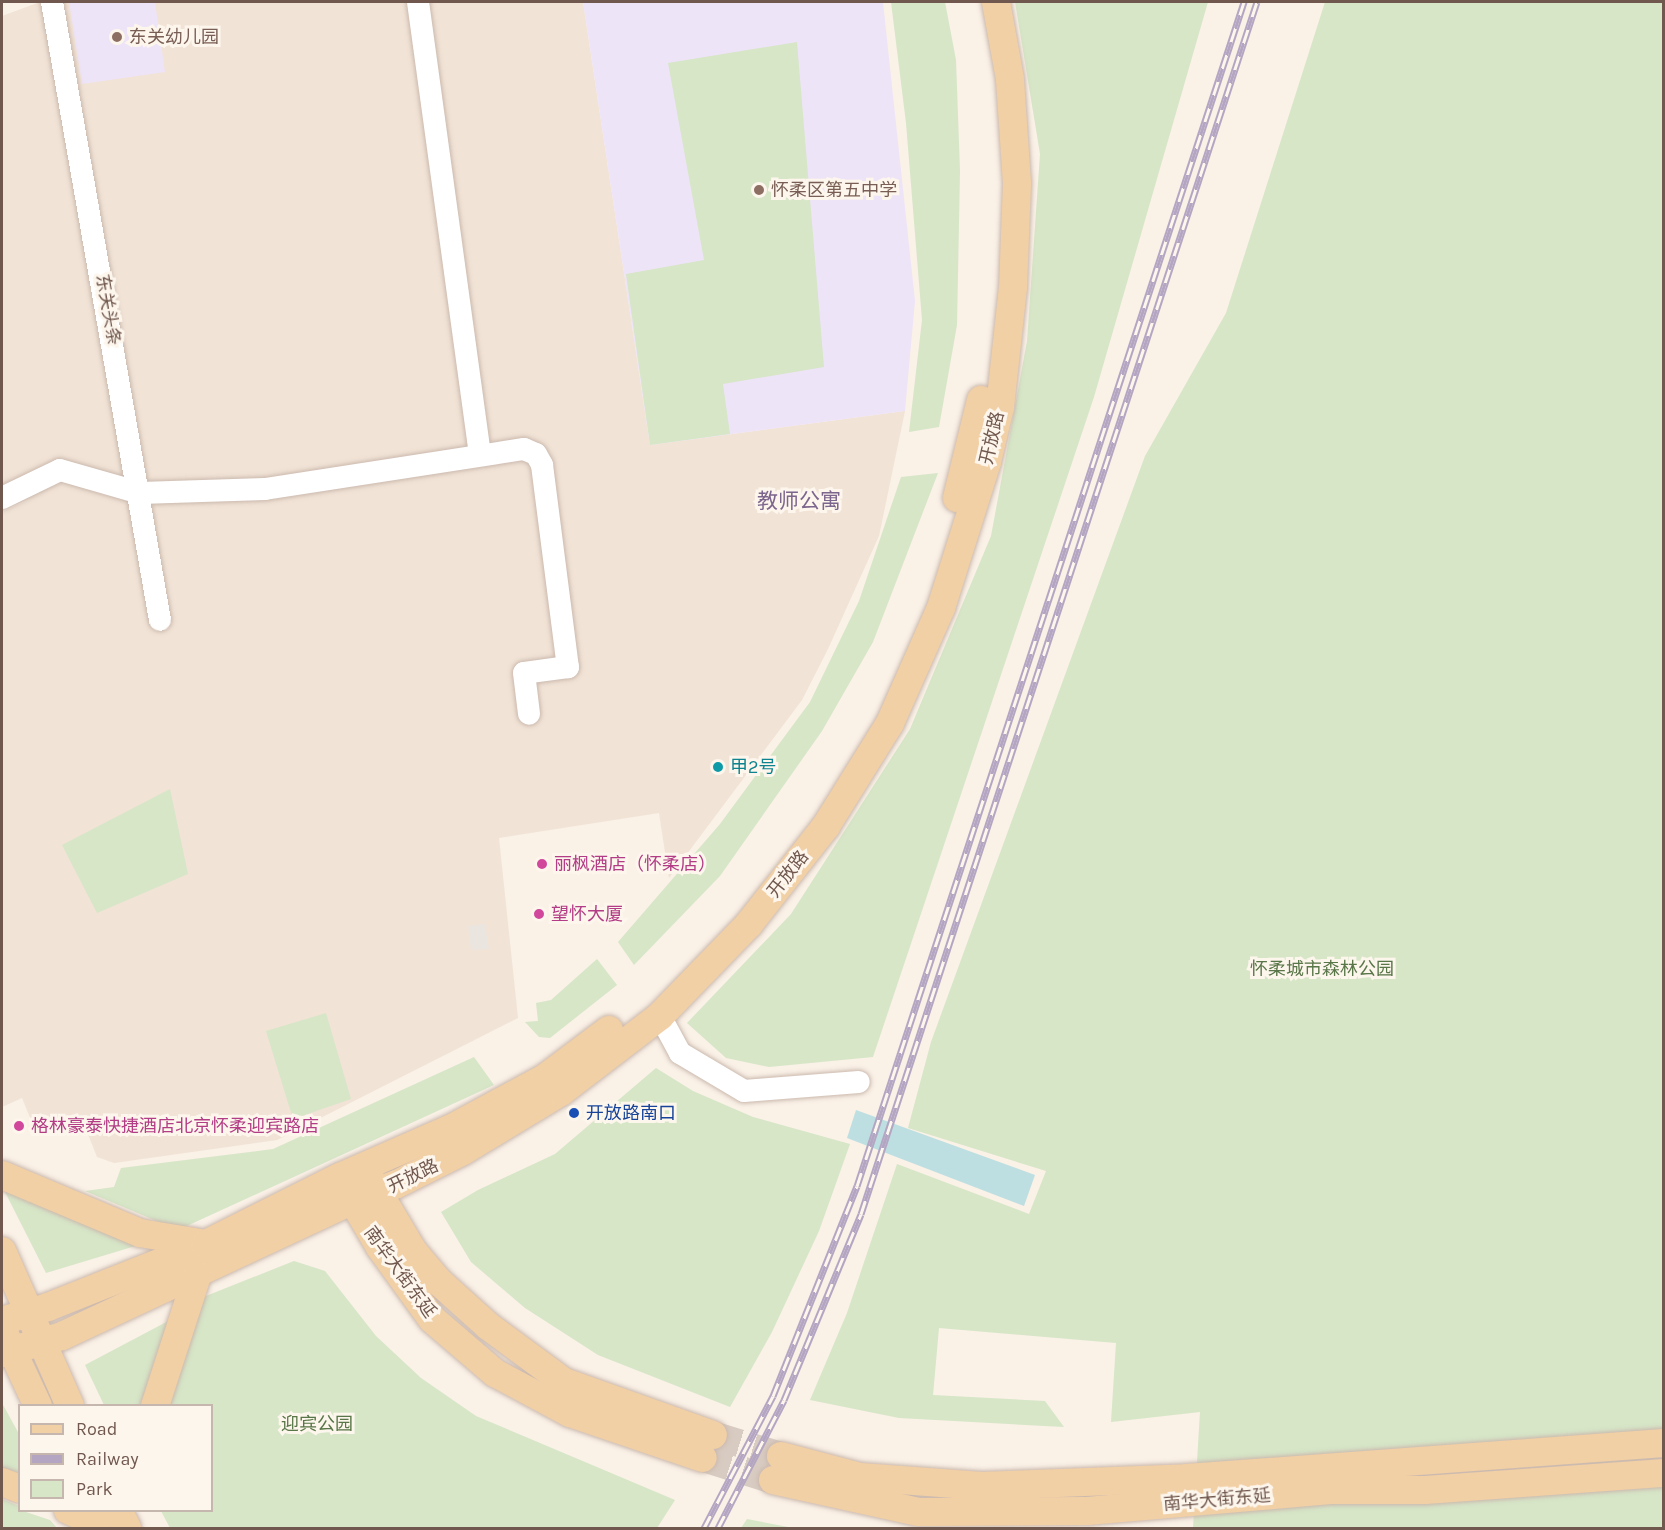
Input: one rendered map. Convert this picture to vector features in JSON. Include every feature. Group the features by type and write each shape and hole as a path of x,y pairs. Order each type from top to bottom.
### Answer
{"main road":[{"name":"开放路","path":"5,1344 41,1342 197,1276 452,1128 545,1078 647,1001 734,911 810,815 872,714 923,601 955,503 980,404 993,286 997,183 990,81 976,2"},
{"name":"开放路","path":"2,1321 30,1313 358,1184 463,1151 562,1091 660,1016 749,924 826,826 890,723 941,608 987,462 1000,407 1013,288 1017,183 1010,79 996,2"},
{"path":"2,1176 140,1233 206,1244"},
{"name":"南华大街东延","path":"358,1184 432,1319 495,1373 570,1413 708,1446"},
{"path":"2,1251 69,1404"},
{"path":"156,1404 197,1276"},
{"path":"5,1344 37,1404"},
{"name":"南华大街东延","path":"1664,1443 1187,1478 982,1486 860,1478 777,1468 919,1512 1076,1511 1333,1491 1425,1490 1664,1473"},
{"path":"2,1482 18,1488"},
{"path":"79,1512 111,1518"}],"street":[{"name":"东关头条","path":"52,2 140,493 160,620"},
{"path":"418,2 480,455"},
{"path":"2,498 60,470 140,493 266,489 524,449 536,454 542,465 568,667 524,673 529,714"},
{"path":"660,1016 680,1053 744,1091 859,1082"}],"shaded area":[{"path":"40,2 583,2 650,445 905,411 879,536 828,649 802,700 669,878 659,813 499,838 518,1018 277,1140 114,1163 97,1157 82,1119 36,1132 22,1098 2,1107 2,512 31,499 2,509 2,16"},
{"name":"东关幼儿园","path":"69,2 155,2 165,72 82,84"},
{"name":"怀柔区第五中学","path":"583,2 883,2 915,301 905,411 650,445"},
{"path":"485,924 489,949 471,950 468,926"}],"green space":[{"path":"891,2 945,2 956,60 960,171 957,325 939,427 909,432 922,320 906,123"},
{"path":"1015,2 1208,2 1094,397 873,1057 769,1067 726,1058 687,1023 791,914 910,729 991,536 1027,341 1040,154"},
{"name":"怀柔城市森林公园","path":"1325,2 1663,2 1663,1528 1193,1528 1200,1412 1111,1422 1116,1343 939,1328 933,1395 1045,1401 1064,1427 899,1418 810,1400 847,1313 897,1164 1029,1214 1046,1171 908,1128 931,1042 1145,456 1226,313"},
{"path":"797,42 824,367 723,384 730,434 650,445 626,274 704,260 668,63"},
{"path":"938,473 873,642 822,731 720,876 634,965 618,942 720,824 810,702 859,601 901,477"},
{"path":"170,789 188,874 97,913 62,845"},
{"path":"597,959 617,985 550,1038 539,1037 525,1022 538,1021 536,1003 551,1000"},
{"path":"326,1013 351,1099 293,1119 266,1031"},
{"path":"474,1057 494,1085 178,1230 85,1191 114,1187 121,1168 273,1149"},
{"path":"656,1068 693,1091 753,1117 850,1144 819,1231 772,1332 730,1407 598,1355 525,1308 471,1262 441,1212 478,1190 555,1154"},
{"path":"2,1186 142,1244 46,1273"},
{"name":"迎宾公园","path":"294,1261 325,1271 376,1336 421,1378 476,1416 675,1500 657,1528 170,1528 162,1512 213,1512 213,1404 169,1404 201,1298"},
{"path":"172,1319 143,1404 104,1404 85,1365"},
{"path":"2,1403 18,1432 18,1479 2,1472"},
{"path":"2,1499 18,1506 18,1512 26,1512 50,1520 57,1528 2,1528"},
{"path":"747,1519 793,1528 741,1528"}],"water":[{"path":"856,1110 1035,1175 1024,1206 847,1138"}],"tunnel":[{"path":"713,1435 781,1456"},
{"path":"703,1458 773,1480"}],"railway":[{"path":"704,1528 773,1396 857,1186 1244,2"},
{"path":"718,1528 784,1400 861,1214 1257,2"}],"place":[{"name":"东关幼儿园","path":"117,37"},
{"name":"怀柔区第五中学","path":"759,190"},
{"name":"甲2号","path":"718,767"},
{"name":"丽枫酒店（怀柔店）","path":"542,864"},
{"name":"望怀大厦","path":"539,914"},
{"name":"开放路南口","path":"574,1113"},
{"name":"格林豪泰快捷酒店北京怀柔迎宾路店","path":"19,1126"}],"district":[{"name":"教师公寓","path":"799,501"}]}
